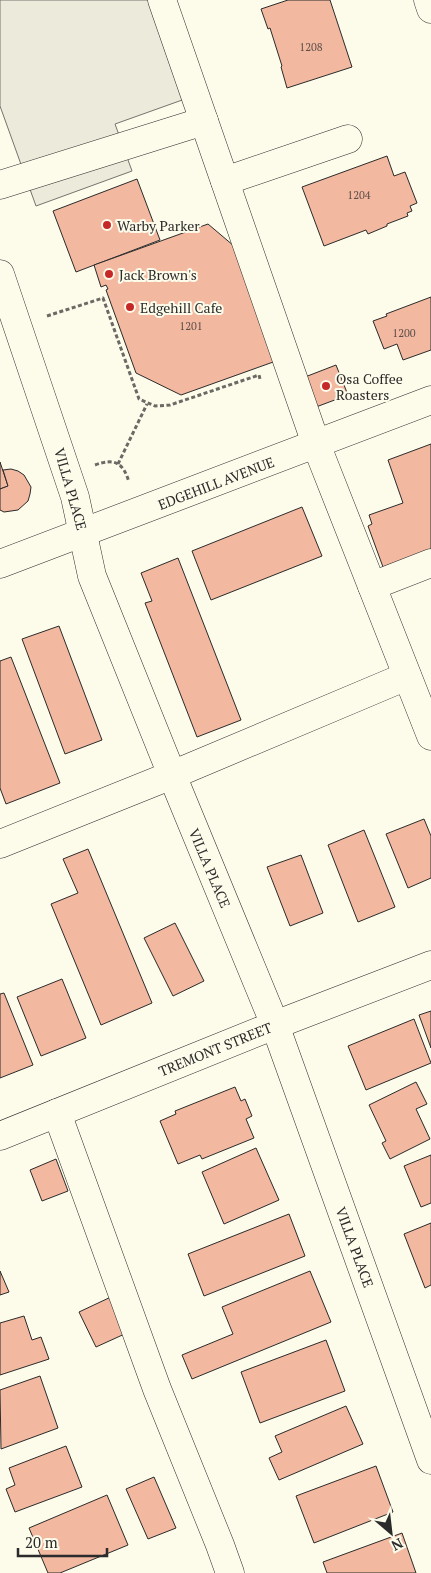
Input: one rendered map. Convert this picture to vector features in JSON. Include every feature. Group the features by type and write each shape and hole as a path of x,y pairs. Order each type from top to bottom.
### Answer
{"street":[{"path":"162,0 316,444 431,736"},
{"path":"428,0 431,9"},
{"path":"0,185 204,121"},
{"path":"225,181 348,139"},
{"name":"VILLA PLACE","path":"0,274 75,497 92,576 172,776 276,1025 431,1460"},
{"name":"EDGEHILL AVENUE","path":"0,564 431,400"},
{"path":"372,586 431,563"},
{"path":"0,844 172,776 407,676"},
{"name":"TREMONT STREET","path":"0,1136 431,965"},
{"path":"57,1113 157,1389 230,1573"}],"path":[{"path":"47,316 103,298 136,392 139,399 146,404 155,406 170,405 259,375 262,383"},
{"path":"118,464 146,404"},
{"path":"95,465 110,461 118,464 124,469 129,482"}],"shaded area":[{"path":"0,0 149,0 185,99 115,124 132,171 36,206 0,106"}],"building":[{"path":"288,0 330,0 352,67 287,88 270,28 268,29 261,9"},
{"path":"387,156 394,176 405,172 417,203 410,206 412,211 407,213 408,216 368,234 366,230 324,246 302,187"},
{"name":"Warby Parker","path":"137,179 160,240 76,272 53,211"},
{"path":"208,224 234,246 276,361 181,395 136,373 106,290 108,289 106,285 101,287 94,265"},
{"path":"431,297 431,350 403,360 397,344 384,349 373,321"},
{"name":"Osa Coffee Roasters","path":"336,365 348,395 316,407 305,377"},
{"path":"431,444 431,550 383,567 368,526 372,524 369,515 403,503 388,460"},
{"path":"0,462 8,486 0,489"},
{"path":"11,469 24,475 31,487 30,494 28,501 18,510 4,512 0,510 0,489 8,486 3,470"},
{"path":"302,507 322,556 211,600 192,551"},
{"path":"178,558 241,720 197,737 145,603 152,601 141,573"},
{"path":"59,626 102,740 65,754 22,639"},
{"path":"11,657 60,783 6,804 0,788 0,661"},
{"path":"424,819 431,836 431,878 408,888 386,834"},
{"path":"364,830 395,907 358,922 328,845"},
{"path":"88,849 152,1003 101,1025 51,904 78,893 63,859"},
{"path":"301,855 323,913 290,926 267,867"},
{"path":"175,923 204,981 173,996 144,938"},
{"path":"62,979 86,1038 41,1056 17,997"},
{"path":"4,993 33,1065 0,1078 0,994"},
{"path":"431,1011 431,1048 419,1015"},
{"path":"414,1019 431,1063 366,1090 348,1046"},
{"path":"416,1082 427,1104 416,1109 430,1139 390,1159 382,1143 386,1141 369,1105"},
{"path":"235,1087 241,1101 245,1099 252,1116 246,1119 254,1138 202,1159 200,1155 178,1164 160,1121 176,1114 175,1111"},
{"path":"256,1148 279,1200 224,1224 202,1172"},
{"path":"431,1155 431,1203 421,1207 404,1166"},
{"path":"56,1159 68,1191 42,1201 30,1170"},
{"path":"289,1214 305,1256 204,1296 188,1254"},
{"path":"431,1223 431,1285 425,1288 404,1234"},
{"path":"0,1271 9,1292 0,1295"},
{"path":"310,1271 331,1322 192,1379 182,1355 233,1334 222,1307"},
{"path":"113,1296 129,1332 96,1347 79,1312"},
{"path":"24,1316 32,1340 41,1337 49,1359 0,1375 0,1323"},
{"path":"326,1340 345,1391 260,1423 241,1372"},
{"path":"40,1376 58,1428 1,1449 0,1390"},
{"path":"346,1406 363,1444 279,1480 269,1458 282,1452 275,1436"},
{"path":"66,1446 82,1487 15,1512 6,1489 15,1485 9,1468"},
{"path":"376,1466 393,1512 314,1543 296,1496"},
{"path":"154,1477 176,1528 148,1539 126,1489"},
{"path":"107,1495 128,1545 60,1573 48,1573 29,1528"},
{"path":"402,1533 416,1573 327,1573 323,1562"}],"place":[{"name":"Warby Parker","path":"107,225"},
{"name":"Jack Brown's","path":"109,274"},
{"name":"Edgehill Cafe","path":"130,307"},
{"name":"Osa Coffee Roasters","path":"326,386"}]}
